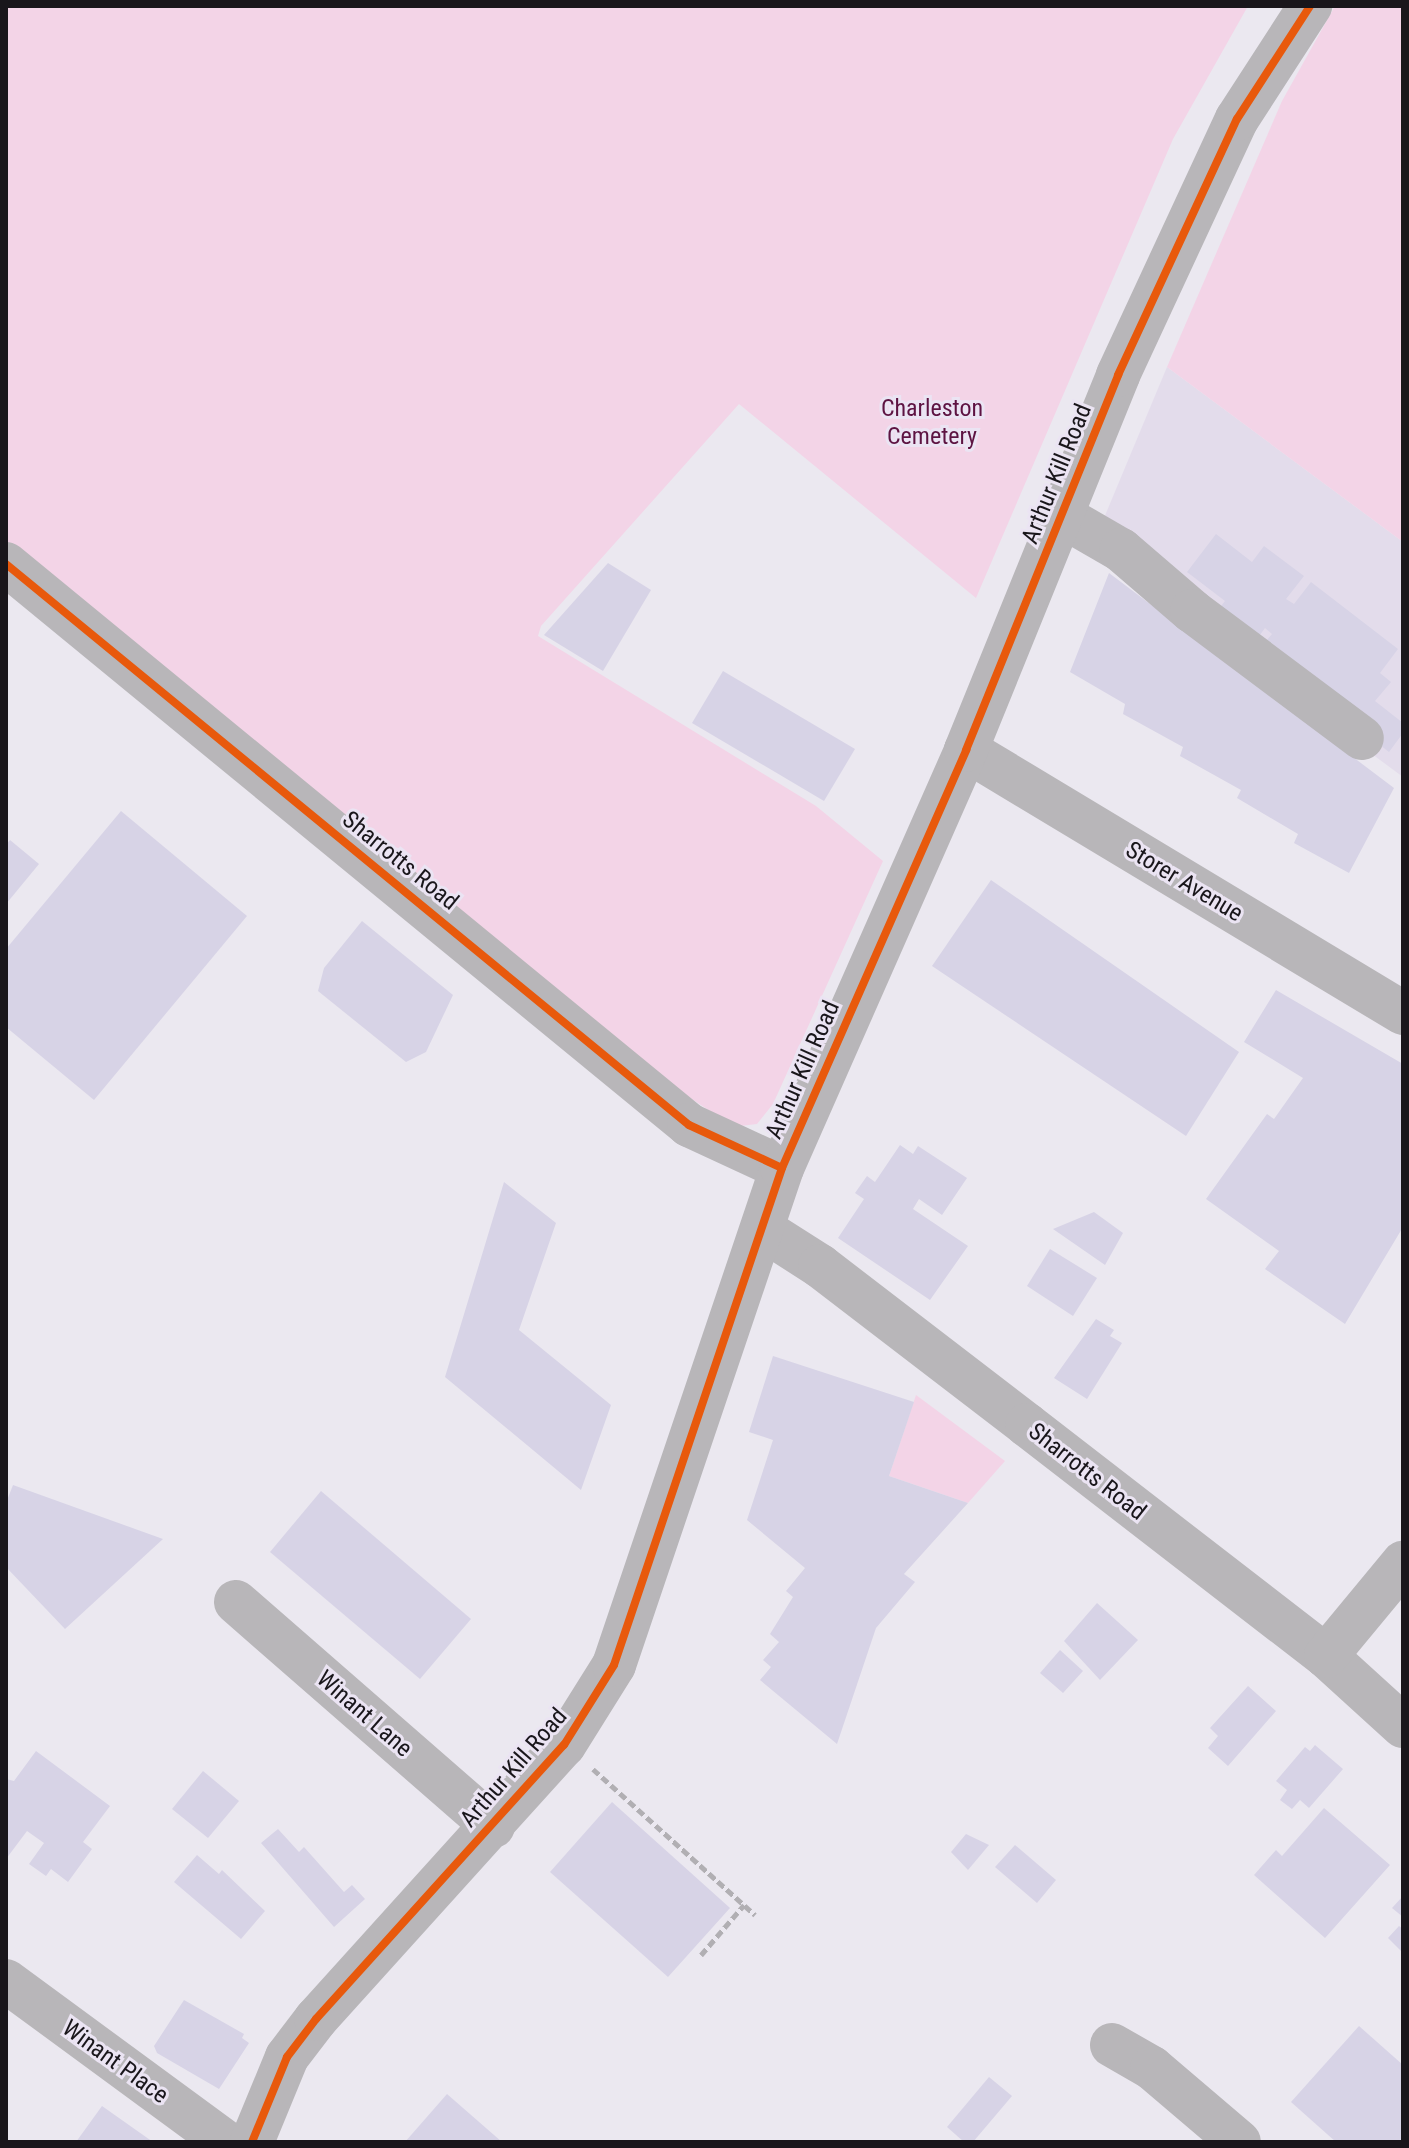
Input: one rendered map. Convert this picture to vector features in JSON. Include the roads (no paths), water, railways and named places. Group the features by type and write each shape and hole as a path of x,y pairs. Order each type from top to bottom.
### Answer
{"street":[{"name":"Arthur Kill Road","path":"252,2142 287,2057 316,2019 493,1826 582,1721 614,1665 782,1168 966,750 1118,375 1237,119 1310,6"},
{"path":"1062,516 1121,550 1192,611 1362,738"},
{"name":"Sharrotts Road","path":"6,564 689,1125 782,1168"},
{"name":"Storer Avenue","path":"966,750 1403,1013"},
{"name":"Sharrotts Road","path":"762,1229 820,1266 1326,1656 1403,1726"},
{"path":"1326,1656 1403,1563"},
{"name":"Winant Lane","path":"236,1602 493,1826"},
{"name":"Winant Place","path":"6,1981 225,2142"},
{"path":"1112,2045 1152,2068 1239,2142"}],"park label":[{"name":"Charleston Cemetery","path":"932,423"}]}
